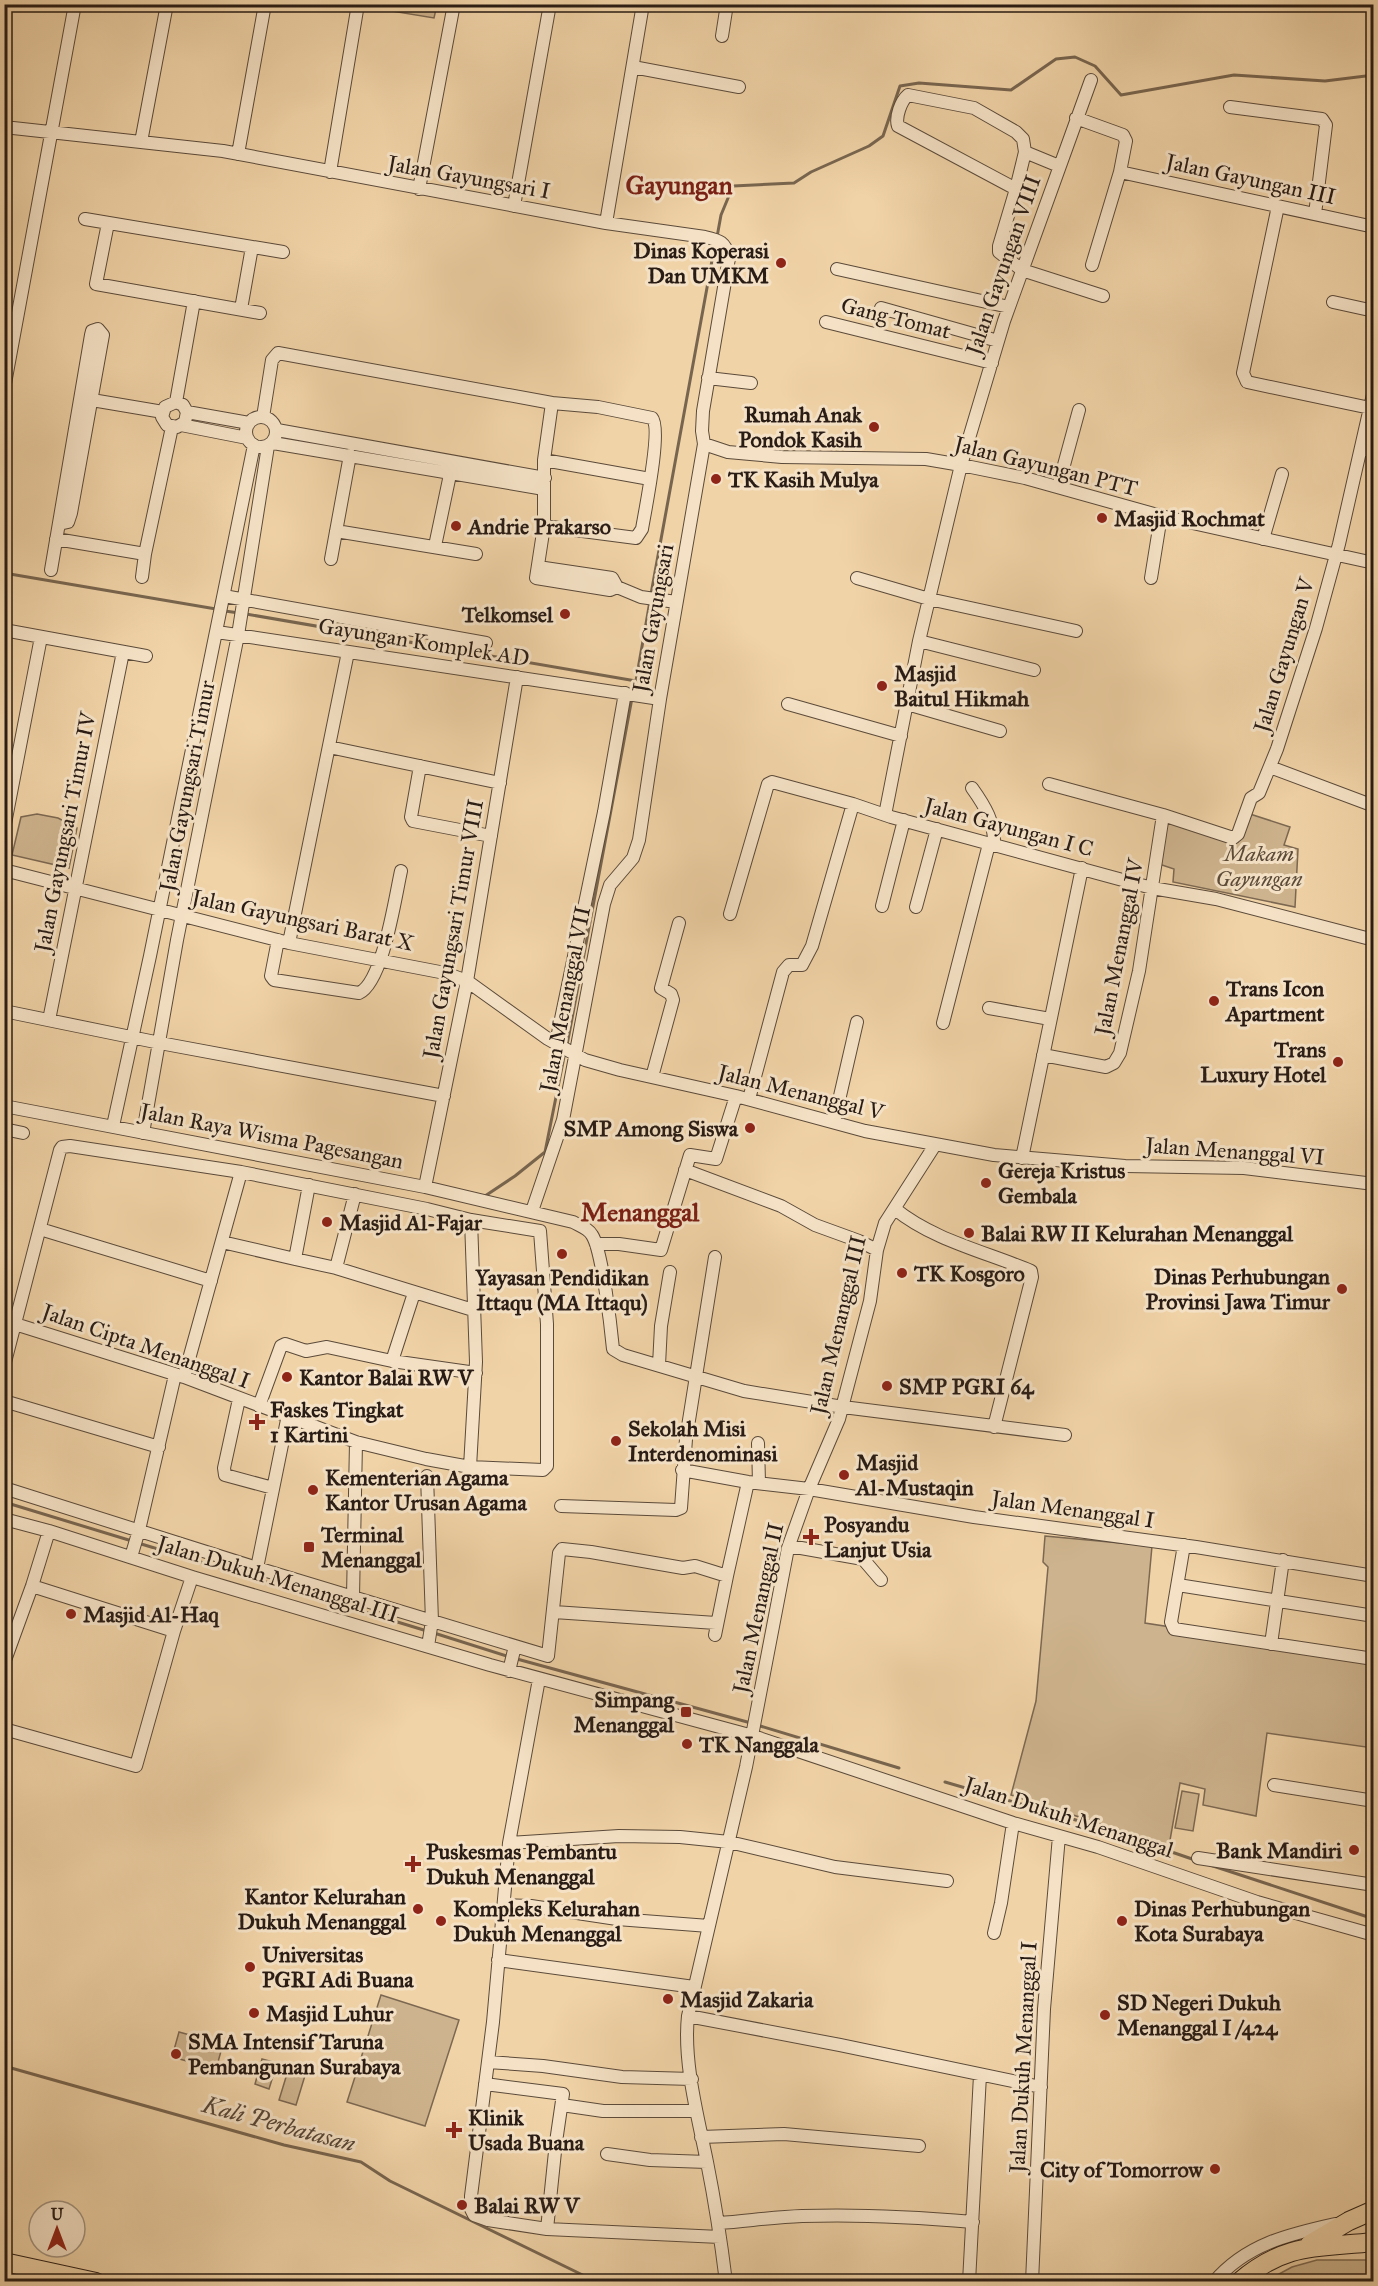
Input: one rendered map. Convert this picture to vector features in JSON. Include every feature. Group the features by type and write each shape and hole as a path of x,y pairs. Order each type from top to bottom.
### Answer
{"highway":[{"path":"1239,2282 1275,2258 1303,2248 1349,2221 1374,2210"},
{"path":"1303,2248 1374,2242"},
{"path":"1330,2245 1374,2249"},
{"path":"4,2262 96,2282"}],"street":[{"path":"4,389 75,4"},
{"path":"141,142 167,4"},
{"path":"238,154 265,4"},
{"path":"330,172 358,4"},
{"path":"419,189 454,4"},
{"path":"514,206 550,4"},
{"path":"606,223 643,4"},
{"path":"722,36 727,4"},
{"path":"633,67 739,87"},
{"name":"Jalan Gayungan VIII","path":"885,815 929,599 961,465 1009,307 1091,80"},
{"path":"1016,189 898,126 896,120 904,98 908,95 968,106 1016,132 1023,139 1025,152 1016,189 998,249 1022,270 1103,296"},
{"path":"1230,107 1325,121 1315,214"},
{"path":"1076,118 1125,137 1120,172 1092,265"},
{"name":"Jalan Gayungsari I","path":"4,127 238,154 606,223 720,240 725,244 729,258 702,416 704,444"},
{"path":"1025,152 1059,166"},
{"name":"Jalan Gayungan III","path":"1120,172 1374,227"},
{"path":"1278,206 1243,373 1244,379 1247,382 1370,408"},
{"path":"85,219 283,252"},
{"path":"108,223 96,284 260,313"},
{"path":"241,309 252,247"},
{"path":"837,269 1009,307"},
{"path":"176,402 194,301"},
{"path":"1333,302 1374,311"},
{"path":"881,308 998,341"},
{"name":"Gang Tomat","path":"826,322 992,363"},
{"path":"51,570 91,335 92,331 98,329 103,335 71,513 68,522 59,524"},
{"path":"262,417 272,360 278,353 552,403 598,407 652,418 655,421 650,479 642,529 636,538 544,526"},
{"path":"708,378 751,382"},
{"name":"Jalan Gayungan V","path":"1163,815 1236,838 1251,798 1259,793 1270,767 1316,628 1336,554 1374,390"},
{"path":"92,400 162,412"},
{"path":"142,577 145,554 177,426 188,417 183,405 176,402 170,403 162,412"},
{"path":"552,403 544,460 544,526 536,578 610,590 617,587 641,597 676,602"},
{"path":"1058,487 1079,410"},
{"path":"187,411 249,423"},
{"path":"162,412 164,421 177,426 250,441 273,440 452,467 545,484"},
{"path":"250,441 246,433 249,423 257,417 262,417 274,424 273,440"},
{"path":"273,440 350,455 452,467"},
{"name":"Jalan Gayungsari Timur","path":"142,1133 182,916 239,631 273,440"},
{"name":"Jalan Gayungsari Timur","path":"113,1126 224,599 250,441"},
{"name":"Jalan Gayungan PTT","path":"704,444 728,452 782,457 926,459 961,465 1058,487 1161,516 1374,563"},
{"name":"Jalan Gayungsari","path":"645,800 654,698 676,602 704,444"},
{"path":"1361,449 1374,451"},
{"path":"331,559 350,455"},
{"path":"544,460 650,479"},
{"path":"435,546 452,467"},
{"path":"1263,539 1282,474"},
{"path":"1151,578 1161,516"},
{"path":"336,531 476,554"},
{"path":"56,539 145,554"},
{"path":"857,578 929,599 1076,631"},
{"path":"224,599 486,643"},
{"name":"Gayungan Komplek AD","path":"218,628 348,652 654,698"},
{"path":"4,630 146,656"},
{"path":"4,829 41,637"},
{"path":"920,641 1034,670"},
{"name":"Jalan Gayungsari Timur IV","path":"49,1020 123,652"},
{"path":"348,652 329,747 284,942 271,976 274,980 359,993 365,990 371,983 381,961 401,872"},
{"name":"Jalan Gayungsari Timur VIII","path":"425,1187 467,981 517,677"},
{"path":"567,1050 604,812 627,694"},
{"path":"788,704 901,736"},
{"path":"907,704 1000,731"},
{"path":"329,747 500,783"},
{"path":"420,766 411,817 413,821 491,836"},
{"path":"1270,767 1374,806"},
{"name":"Jalan Gayungan I C","path":"730,914 770,782 1152,888 1216,899 1374,940"},
{"path":"1049,784 1163,815"},
{"path":"943,1023 995,832 991,820 972,788"},
{"name":"Jalan Menanggal VII","path":"532,1211 560,1130 567,1050 604,904 615,877 638,849 645,800"},
{"path":"749,1099 783,972 789,966 802,965 812,946 853,804"},
{"name":"Jalan Menanggal IV","path":"1043,1055 1106,1067 1114,1063 1120,1053 1139,971 1163,815"},
{"path":"882,906 904,820"},
{"path":"916,906 937,829"},
{"path":"1022,1158 1082,868"},
{"name":"Jalan Gayungsari Barat X","path":"4,870 284,942 426,968 467,981 567,1050"},
{"path":"652,1077 673,1000 671,994 661,988 679,923"},
{"path":"989,1008 1050,1019"},
{"path":"4,1011 160,1043 444,1096"},
{"path":"834,1122 857,1022"},
{"name":"Jalan Menanggal V","path":"567,1050 601,1066 749,1099 865,1131 1022,1158"},
{"path":"736,1096 716,1159 692,1154 661,1250 619,1244 596,1244 614,1348 623,1355 744,1392 1065,1435"},
{"name":"Jalan Raya Wisma Pagesangan","path":"4,1106 425,1187 532,1211 573,1222 586,1229 596,1244"},
{"path":"4,1129 23,1133"},
{"name":"Jalan Menanggal III","path":"809,1489 843,1407 870,1301 877,1250 885,1223 935,1144"},
{"path":"4,1366 62,1147 70,1146 241,1172 355,1194 471,1220 476,1373 470,1467"},
{"name":"Jalan Menanggal VI","path":"1022,1158 1125,1166 1244,1168 1374,1184"},
{"path":"685,1170 781,1206 815,1225 877,1250"},
{"path":"132,1554 179,1376 211,1281 241,1172"},
{"path":"295,1259 309,1185"},
{"path":"336,1268 355,1194"},
{"path":"894,1209 903,1216 960,1244 1031,1271 1032,1277 1020,1330 994,1427"},
{"name":"Jalan Cipta Menanggal I","path":"15,1324 179,1376 356,1442 470,1467 543,1470 547,1467 547,1324 542,1235 540,1231 471,1220"},
{"path":"40,1229 211,1281"},
{"path":"222,1242 336,1268 473,1310"},
{"path":"561,1506 676,1510 681,1506 682,1470 694,1377 715,1257"},
{"path":"659,1365 661,1326 670,1272"},
{"path":"392,1361 414,1293"},
{"path":"259,1406 282,1345 306,1351 327,1347 392,1361 476,1373"},
{"path":"239,1399 224,1468 225,1475 273,1488"},
{"path":"4,1401 159,1447"},
{"path":"257,1568 288,1415"},
{"path":"353,1597 356,1442"},
{"path":"554,1612 716,1629 727,1576 754,1482 759,1443"},
{"name":"Jalan Menanggal I","path":"682,1470 974,1517 1184,1545 1374,1576"},
{"path":"427,1476 432,1622 428,1645"},
{"path":"4,1488 138,1534 353,1597 514,1648 548,1656 559,1553 562,1549 601,1553 683,1568 695,1566 727,1576"},
{"name":"Jalan Menanggal II","path":"754,1732 788,1548 809,1489"},
{"name":"Jalan Dukuh Menanggal III","path":"4,1520 132,1554 192,1577 539,1679"},
{"path":"4,1663 49,1531"},
{"path":"1184,1545 1171,1622 1174,1629 1367,1658 1372,1657 1374,1646"},
{"path":"788,1548 801,1548 863,1560 870,1565 881,1580"},
{"path":"1271,1644 1283,1560"},
{"path":"4,1729 136,1766 174,1630 192,1577"},
{"path":"1178,1585 1374,1616"},
{"path":"32,1586 174,1630"},
{"path":"509,1670 514,1648"},
{"path":"539,1679 510,1843 471,2209 474,2215 489,2220 547,2229 720,2237"},
{"name":"Jalan Dukuh Menanggal","path":"539,1679 754,1732 1013,1823 1098,1847 1257,1902 1374,1935"},
{"path":"726,2282 719,2223 686,2053 692,1986 709,1926 754,1732"},
{"path":"1274,1785 1374,1801"},
{"path":"994,1933 1013,1823"},
{"path":"510,1843 647,1835 729,1842 835,1867 947,1881"},
{"name":"Jalan Dukuh Menanggal I","path":"1032,2282 1044,2009 1059,1836"},
{"path":"1198,1858 1374,1885"},
{"path":"504,1905 531,1906 617,1919 709,1926"},
{"path":"498,1960 692,1986"},
{"path":"688,2016 1041,2087"},
{"path":"488,2062 543,2066 622,2077 692,2079"},
{"path":"969,2282 980,2075"},
{"path":"484,2084 563,2094 547,2229"},
{"path":"562,2105 620,2112 696,2111"},
{"path":"701,2137 784,2134 919,2146"},
{"path":"607,2154 661,2161 707,2162"},
{"path":"719,2223 800,2216 852,2215 973,2222"},
{"path":"1215,2282 1239,2260 1257,2248 1285,2235 1349,2221"}],"green space":[{"path":"392,4 437,5 434,18 391,11"},
{"path":"37,814 58,818 77,828 69,868 12,855 21,817"},
{"name":"Makam Gayungan","path":"1250,814 1290,827 1284,845 1298,849 1295,907 1173,882 1174,869 1159,864 1166,819 1238,842"},
{"path":"1045,1536 1152,1546 1145,1623 1373,1658 1373,1748 1267,1733 1256,1816 1203,1805 1205,1789 1180,1783 1169,1846 1011,1795 1036,1701 1048,1567 1043,1562"},
{"path":"1182,1791 1199,1794 1193,1831 1175,1828"},
{"path":"381,1995 459,2020 425,2126 347,2102"},
{"path":"179,2032 223,2044 216,2069 172,2057"},
{"path":"262,2059 277,2063 269,2089 255,2084"},
{"path":"290,2064 307,2069 296,2105 279,2100"},
{"path":"1317,2260 1373,2260 1373,2281 1266,2281 1292,2267"}],"waterway":[{"path":"717,237 721,215 733,186 794,183 811,172 869,146 883,136 900,86 919,83 1011,90 1056,59 1075,57 1095,66 1121,95 1234,75 1325,81 1374,75"},
{"path":"651,594 715,244"},
{"path":"4,573 216,609"},
{"path":"634,692 650,601"},
{"path":"225,611 239,613"},
{"path":"246,614 636,681"},
{"path":"567,1045 632,698"},
{"path":"485,1196 545,1152 565,1052"},
{"path":"4,1502 132,1541"},
{"path":"138,1543 427,1631"},
{"path":"434,1633 510,1657"},
{"path":"517,1659 751,1723"},
{"path":"757,1725 899,1768"},
{"path":"945,1782 1093,1825 1195,1860"},
{"path":"1210,1865 1374,1919"},
{"name":"Kali Perbatasan","path":"4,2066 284,2145 361,2162 390,2181 597,2282"}],"place":[{"name":"Dinas Koperasi Dan UMKM","path":"781,263"},
{"name":"Rumah Anak Pondok Kasih","path":"874,427"},
{"name":"TK Kasih Mulya","path":"716,479"},
{"name":"Masjid Rochmat","path":"1102,518"},
{"name":"Andrie Prakarso","path":"456,526"},
{"name":"Telkomsel","path":"565,614"},
{"name":"Masjid Baitul Hikmah","path":"882,686"},
{"name":"Trans Icon Apartment","path":"1214,1001"},
{"name":"Trans Luxury Hotel","path":"1338,1062"},
{"name":"SMP Among Siswa","path":"750,1128"},
{"name":"Gereja Kristus Gembala","path":"986,1183"},
{"name":"Masjid Al-Fajar","path":"327,1222"},
{"name":"Balai RW II Kelurahan Menanggal","path":"969,1233"},
{"name":"Yayasan Pendidikan Ittaqu (MA Ittaqu)","path":"562,1254"},
{"name":"TK Kosgoro","path":"902,1273"},
{"name":"Dinas Perhubungan Provinsi Jawa Timur","path":"1342,1289"},
{"name":"Kantor Balai RW V","path":"287,1377"},
{"name":"SMP PGRI 64","path":"887,1386"},
{"name":"Faskes Tingkat 1 Kartini","path":"257,1422"},
{"name":"Sekolah Misi Interdenominasi","path":"616,1441"},
{"name":"Masjid Al-Mustaqin","path":"844,1475"},
{"name":"Kementerian Agama Kantor Urusan Agama","path":"313,1490"},
{"name":"Posyandu Lanjut Usia","path":"811,1537"},
{"name":"Terminal Menanggal","path":"309,1547"},
{"name":"Masjid Al-Haq","path":"71,1614"},
{"name":"Simpang Menanggal","path":"686,1712"},
{"name":"TK Nanggala","path":"687,1744"},
{"name":"Bank Mandiri","path":"1354,1850"},
{"name":"Puskesmas Pembantu Dukuh Menanggal","path":"413,1864"},
{"name":"Kantor Kelurahan Dukuh Menanggal","path":"418,1909"},
{"name":"Kompleks Kelurahan Dukuh Menanggal","path":"441,1921"},
{"name":"Dinas Perhubungan Kota Surabaya","path":"1122,1921"},
{"name":"Universitas PGRI Adi Buana","path":"250,1967"},
{"name":"Masjid Zakaria","path":"668,1999"},
{"name":"Masjid Luhur","path":"254,2013"},
{"name":"SD Negeri Dukuh Menanggal I /424","path":"1105,2015"},
{"name":"SMA Intensif Taruna Pembangunan Surabaya","path":"176,2054"},
{"name":"Klinik Usada Buana","path":"454,2130"},
{"name":"City of Tomorrow","path":"1215,2169"},
{"name":"Balai RW V","path":"462,2205"}],"district":[{"name":"Gayungan","path":"679,185"},
{"name":"Menanggal","path":"640,1212"}]}
